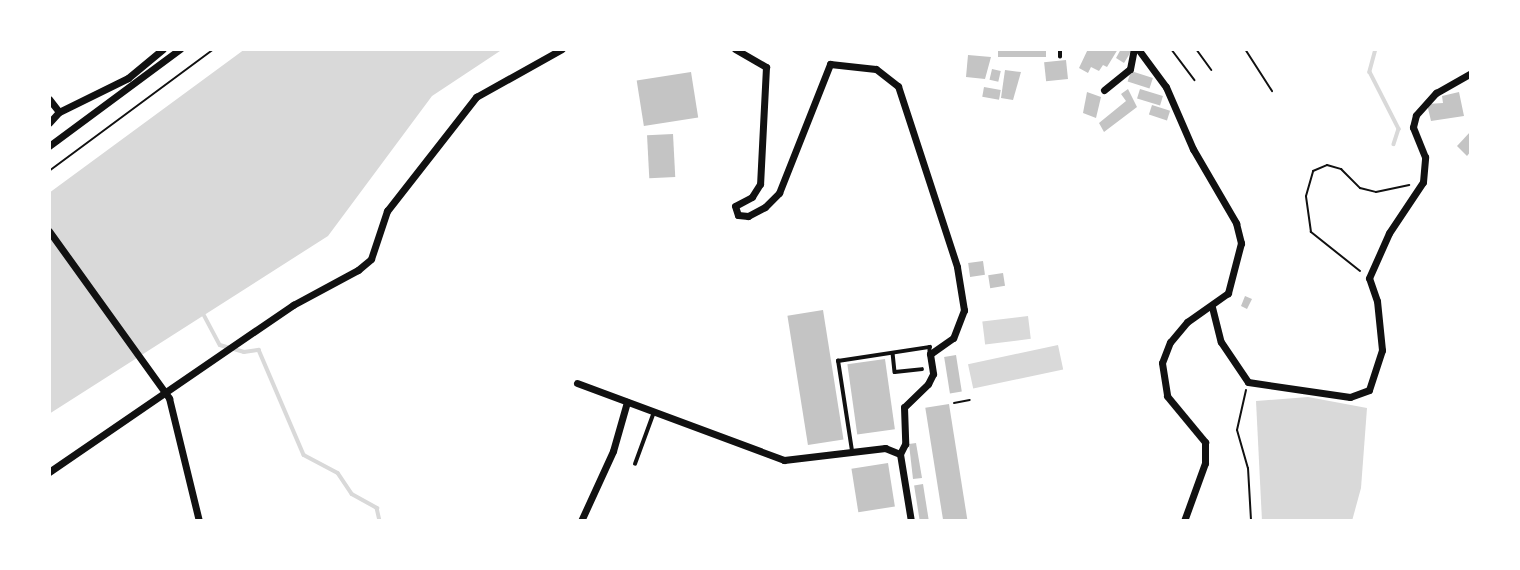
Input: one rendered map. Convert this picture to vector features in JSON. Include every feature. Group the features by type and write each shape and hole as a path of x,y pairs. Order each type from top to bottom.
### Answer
{"street":[{"path":"49,123 59,112 128,78 163,49"},
{"path":"49,146 180,49"},
{"path":"49,471 163,389 293,305 371,260 387,211 476,97 562,49"},
{"path":"736,49 765,67 766,79 760,184 752,197 736,206 738,215 748,216 765,207 779,193 830,64 876,69 898,86 957,267 964,310 953,338 930,354 933,374 928,384 904,407 905,444 900,454 911,521"},
{"path":"1104,90 1130,69 1136,49"},
{"path":"1136,49 1166,88 1193,149 1236,223 1241,243 1237,269 1228,293 1212,307 1187,322 1170,342 1162,363 1167,396 1205,442 1205,463 1184,521"},
{"path":"1212,307 1221,342 1248,382 1350,397 1369,390 1382,350 1377,301 1369,278 1389,233 1423,182 1425,157 1413,127 1416,115 1436,93 1471,72"},
{"path":"49,99 59,112"},
{"path":"49,231 163,389 200,521"},
{"path":"577,383 785,460 885,448 900,454"},
{"path":"581,521 613,451 627,402"}],"lane":[{"path":"1060,49 1060,57"},
{"path":"852,452 838,361 930,347 930,354"},
{"path":"892,353 895,372 922,369"},
{"path":"635,464 654,412"}],"path":[{"path":"49,171 214,49"},
{"path":"1171,49 1194,80"},
{"path":"1196,49 1211,70"},
{"path":"1245,49 1272,92"},
{"path":"63,149 69,156"},
{"path":"1366,276 1311,232 1306,196 1313,171 1327,165 1341,169 1360,188 1376,192 1423,182"},
{"path":"1248,382 1237,430 1248,468 1251,520"},
{"path":"954,402 970,400"}],"shaded area":[{"path":"245,49 503,49 432,96 328,236 49,414 49,193"},
{"path":"1028,316 1031,339 985,344 982,322"},
{"path":"1058,345 1063,369 973,389 968,364"},
{"path":"1308,397 1367,408 1361,488 1352,521 1262,521 1256,401"}],"building":[{"path":"998,49 1046,49 1046,57 998,57"},
{"path":"1088,49 1118,49 1107,67 1103,65 1099,71 1091,67 1088,73 1079,68"},
{"path":"1121,49 1132,50 1124,63 1116,58"},
{"path":"968,55 991,57 985,79 966,77"},
{"path":"1066,60 1068,79 1046,81 1044,62"},
{"path":"992,69 1001,71 998,82 990,80"},
{"path":"1005,70 1021,72 1013,100 1001,98"},
{"path":"1131,71 1153,78 1149,89 1128,81"},
{"path":"691,72 698,117 644,126 637,81"},
{"path":"984,87 1001,90 999,100 982,97"},
{"path":"1128,89 1137,107 1104,132 1099,123 1126,101 1121,94"},
{"path":"1140,89 1163,96 1160,106 1137,99"},
{"path":"1087,92 1101,97 1096,118 1083,113"},
{"path":"1459,92 1464,116 1431,121 1427,104 1443,103 1442,96"},
{"path":"1152,105 1170,111 1167,120 1149,115"},
{"path":"1471,131 1471,151 1467,156 1457,146"},
{"path":"673,134 675,177 649,178 647,135"},
{"path":"983,261 985,275 970,277 968,263"},
{"path":"1003,273 1005,286 990,288 988,275"},
{"path":"1245,296 1252,299 1247,309 1241,306"},
{"path":"823,310 843,439 808,445 787,316"},
{"path":"956,355 962,392 950,393 944,357"},
{"path":"885,359 895,429 857,435 847,364"},
{"path":"949,404 968,521 943,521 925,408"},
{"path":"916,443 922,478 913,479 909,444"},
{"path":"888,463 895,506 858,512 851,469"},
{"path":"923,484 929,521 920,521 914,485"}],"waterway":[{"path":"1376,49 1370,72 1399,129 1394,144"},
{"path":"202,311 220,345 244,352 259,350 304,455 338,473 352,494 377,508 380,521"}]}
